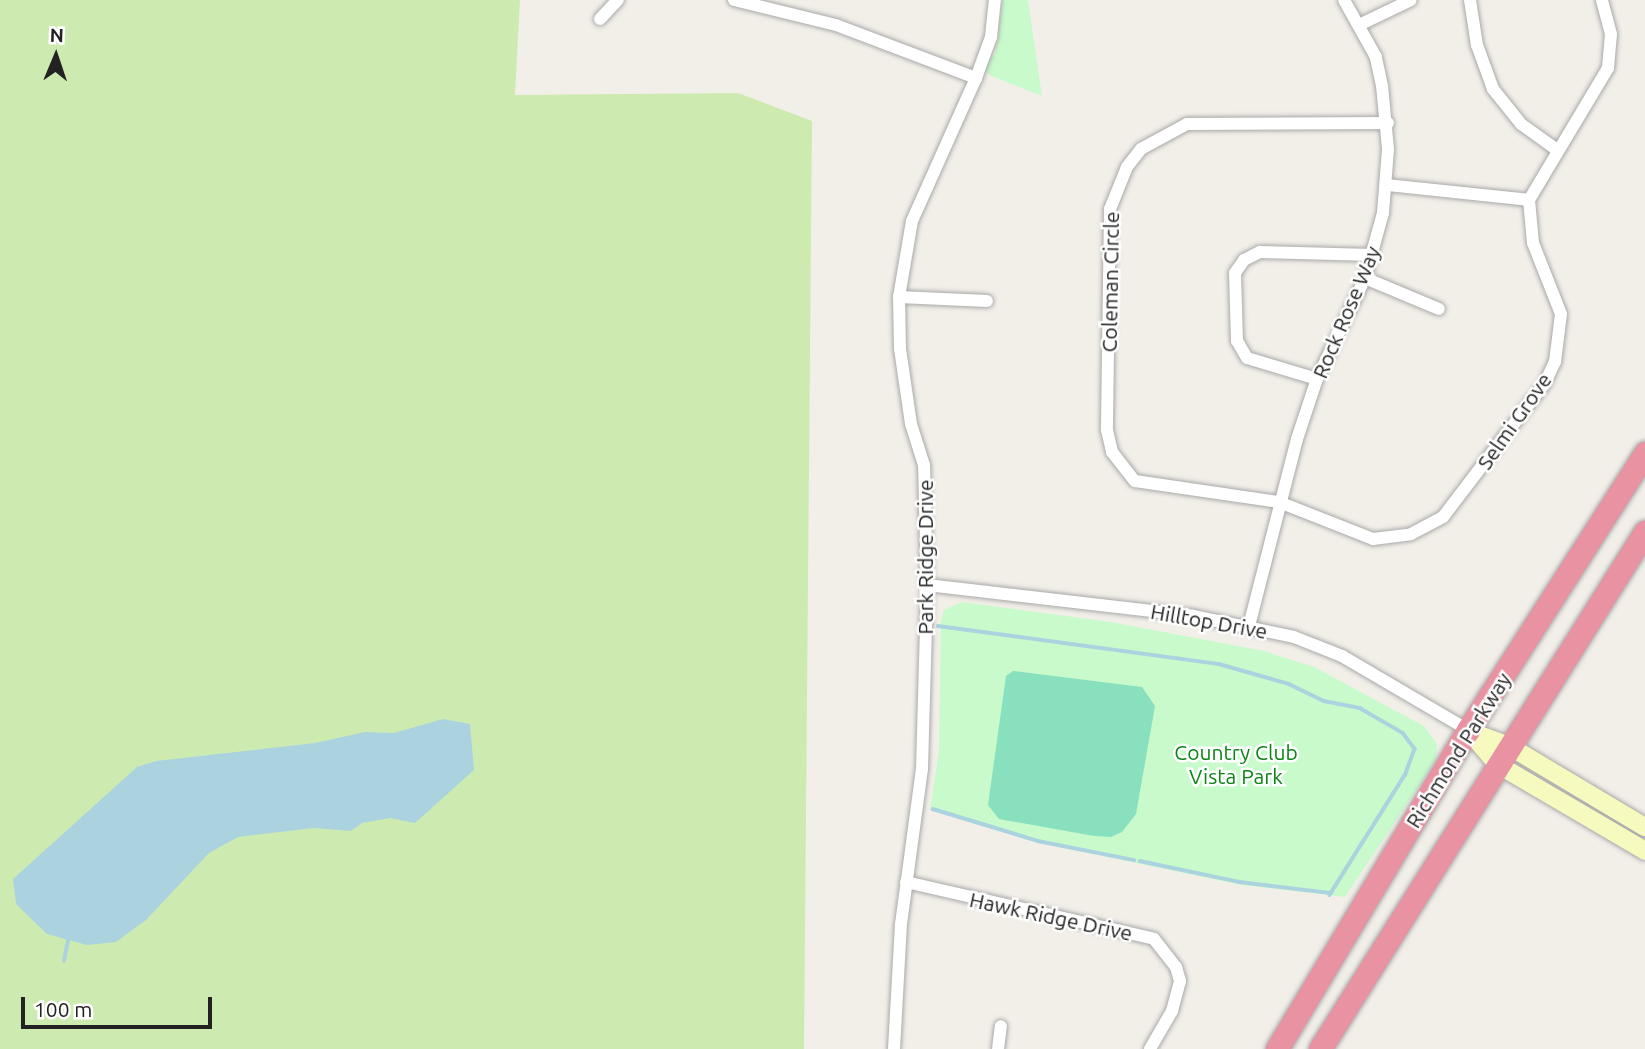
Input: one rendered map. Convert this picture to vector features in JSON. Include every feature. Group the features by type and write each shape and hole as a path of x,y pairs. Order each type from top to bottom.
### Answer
{"highway":[{"name":"Richmond Parkway","path":"1277,1049 1468,730 1645,453"},
{"name":"Richmond Parkway","path":"1320,1049 1645,532"}],"main road":[{"name":"Hilltop Drive","path":"1468,730 1645,851"},
{"name":"Hilltop Drive","path":"1503,755 1645,827"}],"street":[{"path":"600,19 618,0"},
{"path":"734,0 836,25 976,78"},
{"name":"Park Ridge Drive","path":"894,1049 906,883 922,769 927,585 924,464 911,424 900,349 899,297 912,221 976,78 991,37 995,0"},
{"name":"Rock Rose Way","path":"1249,626 1279,502 1317,379 1365,278 1373,255 1387,185 1388,122 1376,57 1361,24 1344,0"},
{"path":"1361,24 1411,0"},
{"path":"1470,0 1477,45 1493,89 1521,124 1558,150"},
{"path":"1387,185 1529,200 1608,68 1610,22 1602,0"},
{"name":"Coleman Circle","path":"1279,502 1135,481 1112,452 1107,430 1110,209 1116,187 1141,149 1187,124 1211,120 1388,122"},
{"name":"Selmi Grove","path":"1279,502 1373,539 1422,530 1456,503 1545,383 1555,362 1560,314 1532,243 1529,200"},
{"path":"1317,379 1247,358 1237,341 1235,273 1244,260 1260,253 1373,255"},
{"path":"1365,278 1439,309"},
{"path":"899,297 987,301"},
{"name":"Hilltop Drive","path":"927,585 1249,626 1342,656 1468,730"},
{"name":"Hawk Ridge Drive","path":"906,883 1154,939 1177,967 1180,981 1172,1011 1150,1049"},
{"path":"998,1049 1001,1026"}],"green space":[{"path":"0,0 520,0 515,95 738,93 812,121 804,1049 0,1049"},
{"path":"1003,0 1028,0 1042,96 989,75 981,65 995,54"},
{"name":"Country Club Vista Park","path":"962,602 1111,622 1264,651 1314,667 1424,726 1437,744 1436,760 1345,897 1241,885 1036,842 930,810 939,749 941,621 944,610"},
{"path":"1013,671 1142,687 1155,706 1136,814 1122,832 1111,837 1094,836 999,819 988,805 1006,676"}],"water":[{"path":"443,719 470,724 474,770 415,823 390,818 362,823 351,831 314,828 238,837 209,853 146,920 116,942 87,945 47,934 16,904 13,879 137,767 156,761 315,743 365,732 394,733"}],"waterway":[{"path":"938,626 1219,664 1289,684 1324,701 1360,708 1403,733 1415,749 1406,774 1330,895"},
{"path":"933,809 1038,841 1134,860"},
{"path":"1140,861 1240,882 1331,893"},
{"path":"64,961 69,936"}]}
